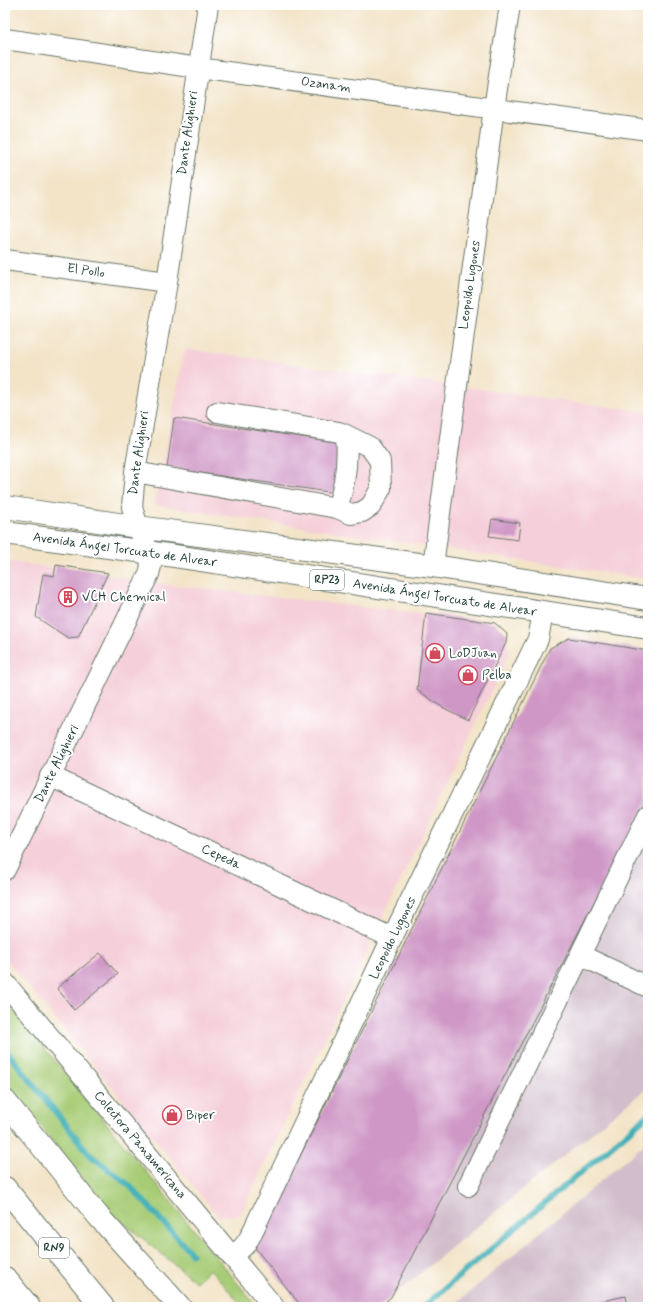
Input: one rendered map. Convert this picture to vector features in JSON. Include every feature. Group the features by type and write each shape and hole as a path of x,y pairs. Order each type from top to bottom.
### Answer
{"main road":[{"name":"Avenida Ángel Torcuato de Alvear","path":"5,507 138,527 433,566 648,599"},
{"name":"Avenida Ángel Torcuato de Alvear","path":"5,533 149,553 648,628"},
{"path":"5,1101 99,1217 180,1307"},
{"name":"RN9","path":"5,1188 102,1307"},
{"path":"5,1278 29,1307"}],"street":[{"name":"Dante Alighieri","path":"5,870 149,574 151,566 149,553 138,527 132,507 135,472 167,282 208,5"},
{"name":"Leopoldo Lugones","path":"433,566 494,108 510,5"},
{"name":"Ozanam","path":"5,39 198,68 648,130"},
{"name":"El Pollo","path":"5,260 167,282"},
{"path":"135,472 337,508 351,514 362,512 371,506 381,488 380,461 370,447 346,435 338,432 217,412"},
{"path":"337,508 342,494 347,446 346,435"},
{"name":"Leopoldo Lugones","path":"232,1257 244,1246 250,1237 392,938 538,639 543,613"},
{"name":"Cepeda","path":"50,776 392,938"},
{"path":"468,1186 648,815"},
{"path":"580,955 648,987"},
{"name":"Colectora Panamericana","path":"5,983 274,1307"}],"shaded area":[{"path":"185,349 648,412 648,579 154,505"},
{"path":"5,561 172,585 492,622 502,630 510,652 240,1215 218,1216 5,958"},
{"path":"569,638 648,650 648,1087 379,1307 302,1307 255,1248 550,648"},
{"path":"648,1141 648,1307 452,1307"}],"green space":[{"path":"5,1000 257,1307 243,1307 210,1269 196,1282 108,1210 5,1082"}],"building":[{"path":"174,418 342,443 335,493 167,468"},
{"path":"492,519 520,523 518,540 489,536"},
{"name":"VCH Chemical","path":"56,565 108,573 78,637 68,638 36,617 43,574 54,576"},
{"name":"Pelba","path":"426,613 495,623 507,634 506,643 468,720 442,707 417,690"},
{"path":"569,638 648,651 648,797 391,1297 379,1307 302,1307 255,1248 550,648"},
{"path":"100,953 118,974 74,1010 57,988"},
{"path":"626,1296 628,1307 578,1307 578,1306"}],"waterway":[{"path":"5,1049 90,1155 129,1185 192,1254"},
{"path":"423,1307 648,1115"}],"place":[{"name":"VCH Chemical","path":"68,597"},
{"name":"LoDJuan","path":"435,653"},
{"name":"Pelba","path":"468,675"},
{"name":"Biper","path":"172,1115"}]}
